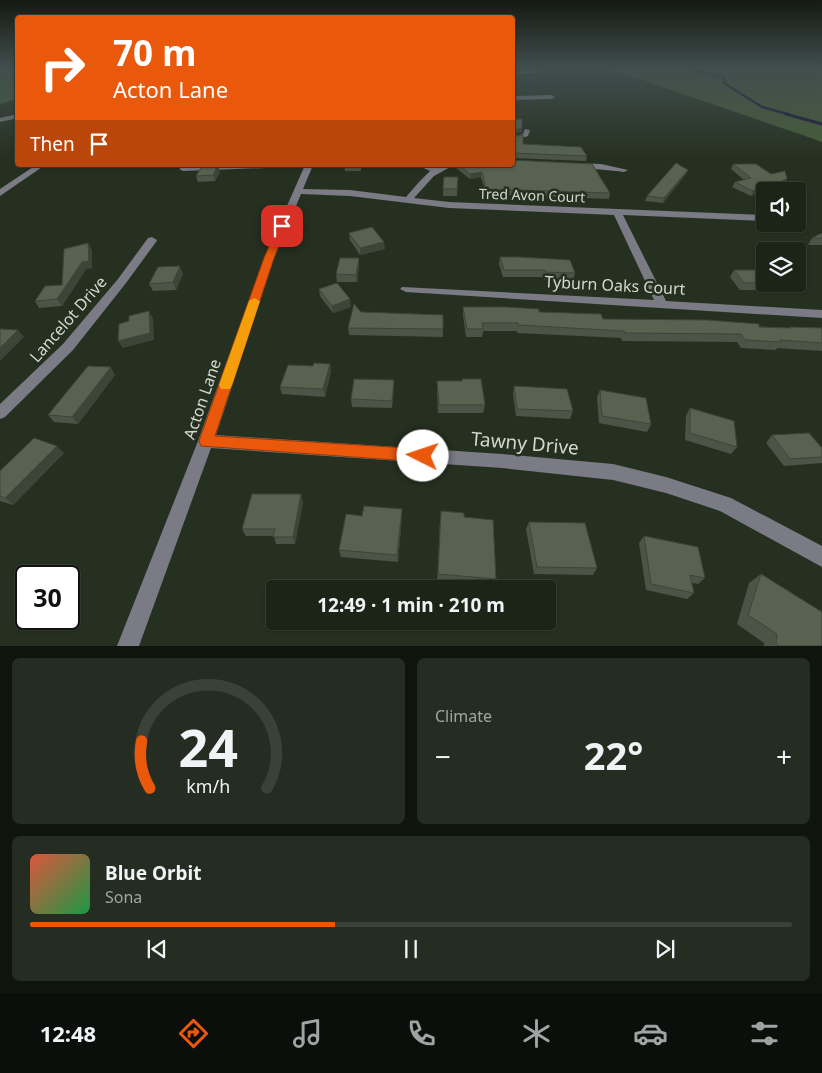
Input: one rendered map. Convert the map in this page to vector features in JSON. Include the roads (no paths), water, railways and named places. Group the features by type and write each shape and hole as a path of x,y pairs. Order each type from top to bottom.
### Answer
{"street":[{"path":"0,120 15,117"},
{"path":"515,138 526,135 527,130"},
{"path":"567,164 601,166 624,170"},
{"path":"0,193 38,167"},
{"path":"184,169 238,167"},
{"name":"Acton Lane","path":"128,646 206,441 269,258 308,167"},
{"path":"427,167 435,170"},
{"path":"408,200 426,176 444,167"},
{"name":"Tred Avon Court","path":"299,191 350,194 448,205 756,218"},
{"path":"617,212 662,304"},
{"name":"Lancelot Drive","path":"0,413 68,347 104,305 152,240"},
{"name":"Tyburn Oaks Court","path":"406,289 822,314"},
{"name":"Tawny Drive","path":"206,441 492,460 613,472 666,484 725,504 822,557"}],"waterway":[{"path":"748,98 762,107 791,115"},
{"path":"786,114 822,124"}]}
